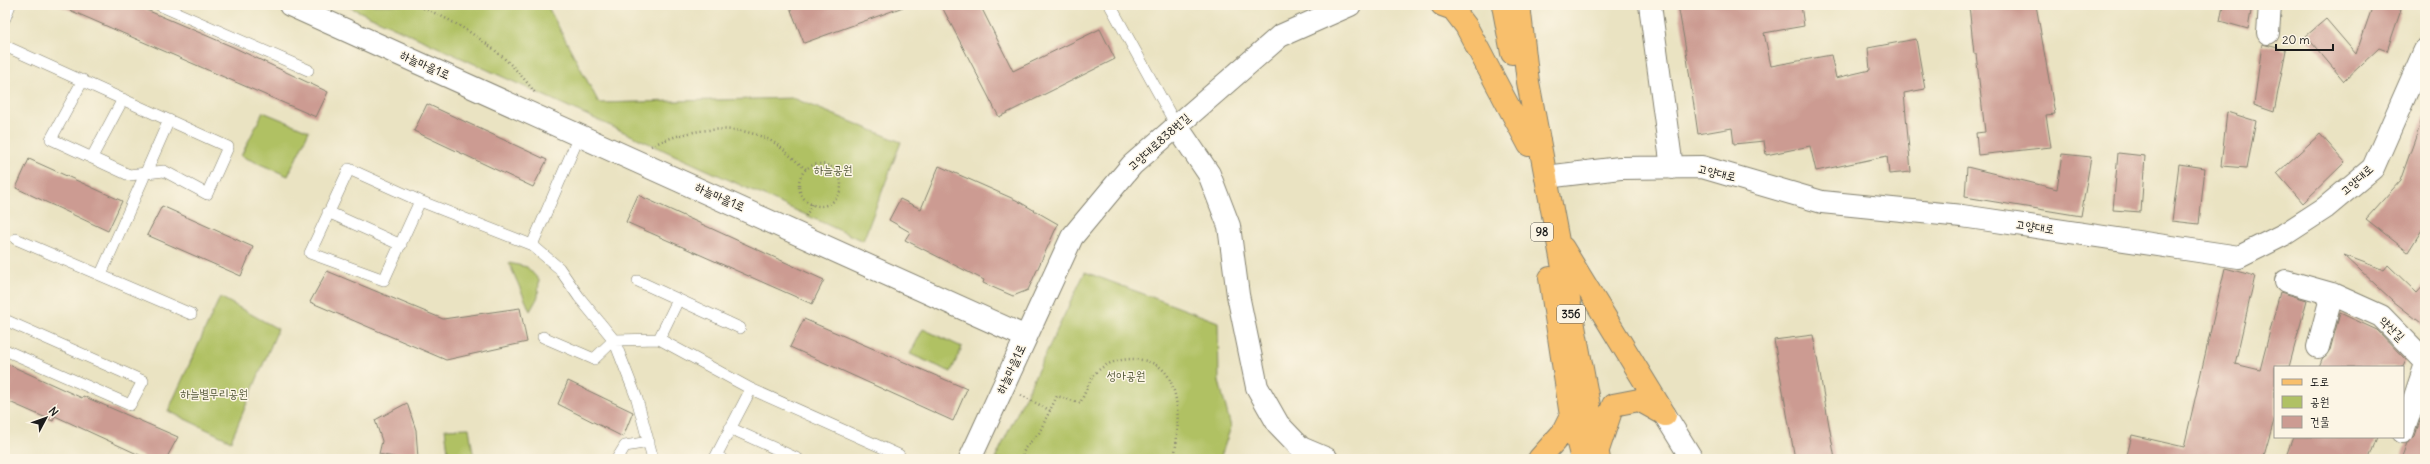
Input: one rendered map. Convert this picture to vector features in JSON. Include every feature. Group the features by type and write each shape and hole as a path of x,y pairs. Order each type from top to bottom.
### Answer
{"main road":[{"path":"1442,5 1453,9 1466,26 1529,145"},
{"name":"98","path":"1503,5 1529,145 1571,416 1593,456"},
{"name":"356","path":"1519,5 1528,82 1546,177 1593,456"},
{"path":"1556,237 1665,415"},
{"path":"1593,456 1613,405 1639,400 1665,415"},
{"path":"1539,459 1562,432 1571,416"}],"street":[{"name":"하늘마을1로","path":"290,5 580,134 1026,336 970,459"},
{"name":"고양대로838번길","path":"1026,336 1072,238 1132,165 1176,125 1280,36 1350,5"},
{"path":"1650,5 1672,168"},
{"path":"2268,33 2270,5"},
{"name":"고양대로","path":"1546,177 1620,168 1702,167 1822,202 1962,216 2239,258 2285,234 2325,208 2373,168 2425,50"},
{"path":"1176,125 1209,174 1229,226 1238,295 1256,387 1278,424 1301,448 1321,458"},
{"name":"약산길","path":"2286,281 2332,294 2381,316 2425,361"},
{"path":"2318,347 2332,294"},
{"path":"2404,429 2425,367"},
{"path":"1665,415 1692,459"}],"lane":[{"path":"5,18 10,5"},
{"path":"160,5 308,70"},
{"path":"1110,5 1176,125"},
{"path":"5,46 83,80 123,98 228,147 207,194 164,171 129,175 51,139 83,80"},
{"path":"92,157 123,98"},
{"path":"101,274 169,120"},
{"path":"532,245 580,134"},
{"path":"420,201 384,280 310,253 349,169 420,201 532,245 559,268 579,297 614,340 637,399 653,459"},
{"path":"328,212 400,245"},
{"path":"16,239 101,274 191,314"},
{"path":"638,281 740,328"},
{"path":"659,339 678,300"},
{"path":"5,320 143,382 130,406 5,350"},
{"path":"543,336 594,359 614,340 659,339 751,389 899,455 896,459"},
{"path":"722,459 716,456 751,389"},
{"path":"730,428 798,459"},
{"path":"617,459 625,446 649,442"}],"path":[{"path":"416,5 471,32 505,58 536,96"},
{"path":"645,149 652,145 694,132 723,129 746,130 773,142 806,169"},
{"path":"824,164 836,171 841,183 838,196 826,205 812,204 806,201 799,188 801,175 811,166 824,164"},
{"path":"805,219 812,204"},
{"path":"1021,459 1051,411 1057,396 1080,403 1094,375 1108,364 1134,359 1155,362 1170,378 1175,395 1177,440 1174,459"},
{"path":"1017,393 1051,411"}],"green space":[{"name":"하늘공원","path":"345,5 547,5 599,103 793,98 901,142 863,241"},
{"path":"263,112 309,131 288,176 241,156"},
{"path":"509,263 527,267 539,280 538,297 530,311"},
{"name":"성아공원","path":"1085,272 1218,322 1219,381 1231,427 1220,459 995,459"},
{"name":"하늘별무리공원","path":"220,297 278,329 231,441 168,411"},
{"path":"923,329 962,347 951,372 910,354"},
{"path":"469,428 474,459 449,459 445,429"}],"building":[{"path":"58,5 135,5 233,47 328,92 316,117"},
{"path":"789,5 902,5 903,7 804,43"},
{"path":"941,5 980,5 1013,71 1100,29 1115,59 999,117"},
{"path":"1678,5 1801,5 1804,26 1764,33 1771,66 1831,55 1836,78 1870,70 1868,48 1916,39 1925,89 1904,93 1911,172 1889,174 1887,156 1816,171 1810,146 1766,155 1764,141 1734,144 1732,128 1698,134"},
{"path":"1969,5 2036,5 2055,114 2046,115 2051,147 1978,155 1976,133 1985,132"},
{"path":"2223,5 2252,5 2248,29 2220,21"},
{"path":"2373,5 2391,5 2401,10 2387,51 2379,48 2344,81 2306,36 2326,19 2356,54"},
{"path":"2262,44 2286,50 2274,112 2254,105"},
{"path":"427,104 547,160 533,187 414,131"},
{"path":"2227,112 2256,121 2247,168 2221,166"},
{"path":"2423,117 2425,118 2425,225 2408,252 2366,219 2400,181"},
{"path":"2320,134 2345,162 2303,203 2277,173"},
{"path":"2118,153 2145,156 2141,212 2113,210"},
{"path":"2062,154 2091,157 2081,216 1965,197 1967,167 2057,189"},
{"path":"29,159 122,201 108,231 16,188"},
{"path":"2179,164 2205,168 2199,224 2172,221"},
{"path":"939,166 1016,200 1058,224 1028,290 1013,296 983,283 984,280 905,240 910,232 889,220 900,199 921,209"},
{"path":"638,195 824,280 812,304 626,222"},
{"path":"162,206 253,247 241,276 147,235"},
{"path":"2344,255 2384,270 2388,265 2417,293 2425,284 2425,326 2393,301"},
{"path":"2225,268 2255,276 2235,364 2260,370 2280,292 2307,300 2289,366 2274,366 2274,420 2263,459 2126,459 2132,435 2184,447"},
{"path":"327,271 443,319 520,308 527,342 446,360 310,302"},
{"path":"2340,313 2377,330 2406,360 2403,366 2319,366 2322,359 2330,350"},
{"path":"804,319 967,389 953,421 790,347"},
{"path":"1813,335 1835,459 1795,459 1774,340"},
{"path":"5,363 82,398 83,396 178,437 166,459 148,459 55,416 53,421 5,400"},
{"path":"568,381 633,412 623,437 558,404"},
{"path":"407,403 416,430 418,459 403,459 379,454 382,441 375,420"},
{"path":"2425,406 2425,459 2401,459 2407,443 2415,436"},
{"path":"2293,438 2377,438 2369,459 2285,459"}]}
